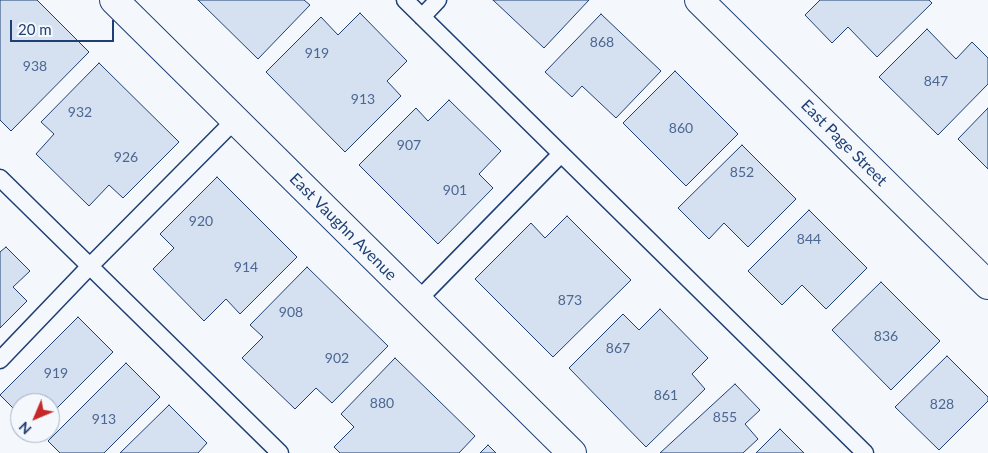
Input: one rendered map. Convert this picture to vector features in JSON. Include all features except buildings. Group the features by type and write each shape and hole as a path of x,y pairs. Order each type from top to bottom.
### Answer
{"street":[{"name":"East Vaughn Avenue","path":"114,0 572,453"},
{"name":"East Page Street","path":"699,0 988,285"}],"lane":[{"path":"405,0 865,453"},
{"path":"422,17 438,0"},
{"path":"0,360 235,120"},
{"path":"417,301 561,154"},
{"path":"0,178 280,453"}]}
